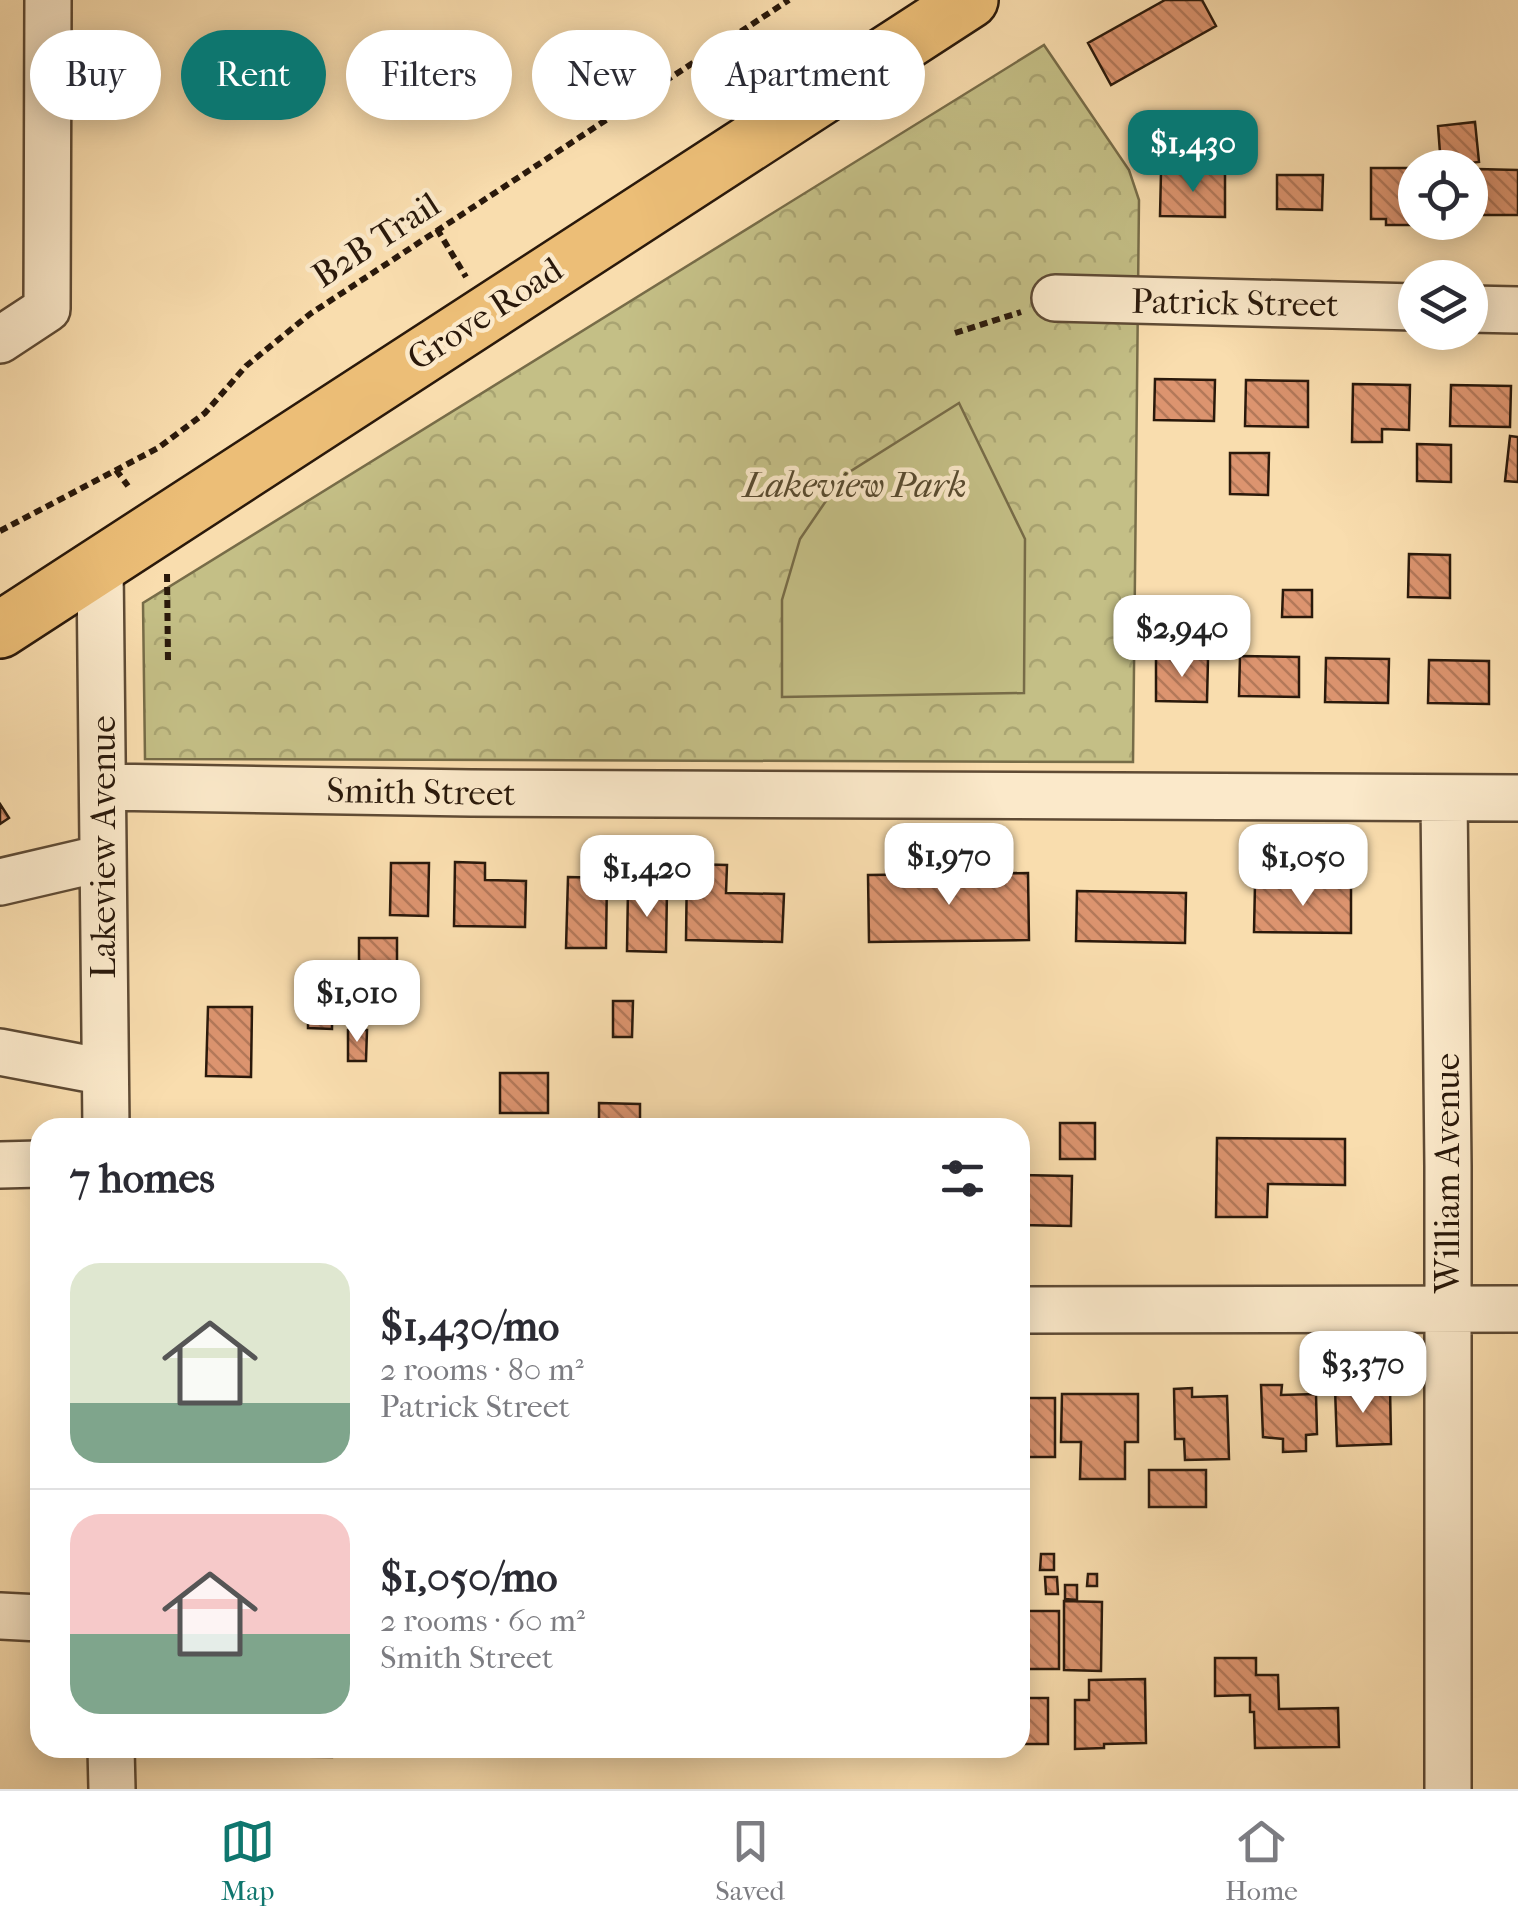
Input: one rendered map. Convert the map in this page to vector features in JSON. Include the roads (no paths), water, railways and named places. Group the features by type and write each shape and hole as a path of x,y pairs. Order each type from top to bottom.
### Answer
{"main road":[{"name":"Grove Road","path":"0,630 970,0"}],"street":[{"path":"0,340 47,309 48,0"},
{"name":"Patrick Street","path":"1055,298 1398,308"},
{"path":"1488,309 1518,310"},
{"name":"Lakeview Avenue","path":"100,566 106,1118"},
{"name":"Smith Street","path":"104,787 472,793 1518,798"},
{"name":"William Avenue","path":"1444,798 1448,1789"},
{"path":"0,882 104,858"},
{"path":"0,1052 104,1072"},
{"path":"0,1165 30,1164"},
{"path":"1030,1310 1518,1308"},
{"path":"0,1616 30,1618"},
{"path":"112,1758 112,1789"}],"park label":[{"name":"Lakeview Park","path":"855,485"}]}
